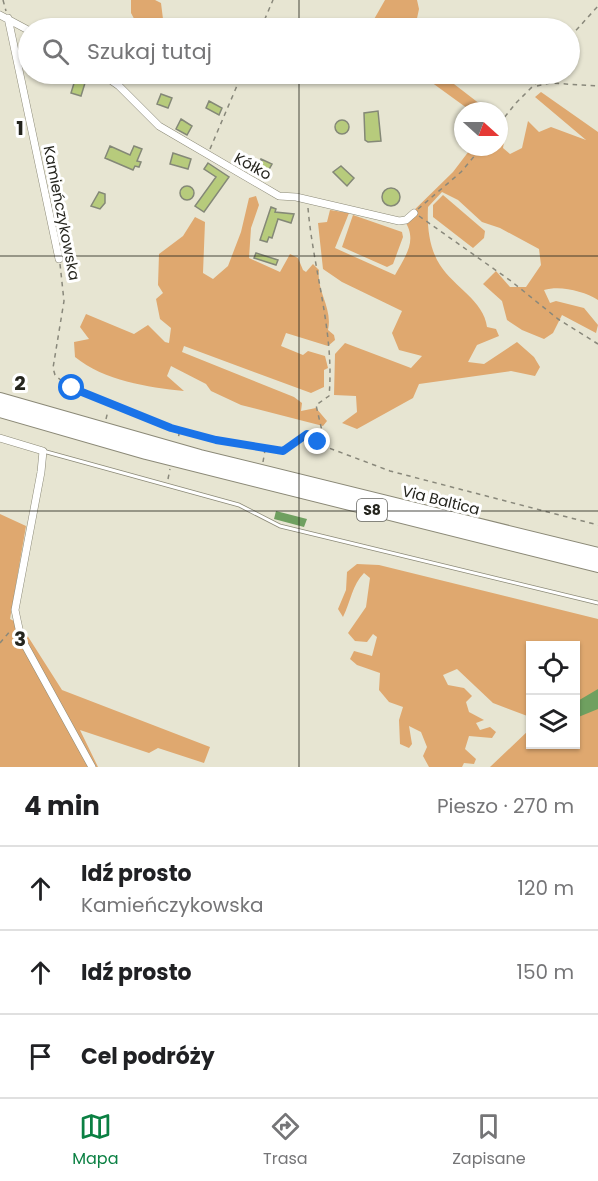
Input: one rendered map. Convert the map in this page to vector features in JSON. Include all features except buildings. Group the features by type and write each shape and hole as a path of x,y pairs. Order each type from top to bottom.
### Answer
{"highway":[{"name":"Via Baltica","path":"0,399 200,456 598,554"},
{"name":"Via Baltica","path":"0,411 146,453 598,566"}],"street":[{"path":"0,15 18,24"},
{"name":"Kamieńczykowska","path":"8,18 18,65"},
{"name":"Kamieńczykowska","path":"22,84 59,259"},
{"name":"Kółko","path":"116,84 159,126 279,196 399,221 406,220 414,213"},
{"path":"0,438 43,451 15,610 17,624 21,638 92,767"}],"lane":[{"path":"43,451 239,505 280,526 598,603"}],"path":[{"path":"3,0 8,18"},
{"path":"265,18 273,0"},
{"path":"580,26 598,6"},
{"path":"207,156 238,84"},
{"path":"508,113 536,86 545,84"},
{"path":"566,84 598,86"},
{"path":"475,156 461,172 414,213 511,280 558,319 598,344"},
{"path":"178,440 180,429 216,440 283,451 302,436 313,436 322,430 316,405 329,396 331,374 311,249 307,200"},
{"name":"Kamieńczykowska","path":"59,259 64,301 53,368 55,375 72,388 155,422 180,429"},
{"path":"106,419 108,413"},
{"path":"313,436 329,448 390,471 598,525"},
{"path":"263,462 265,452"},
{"path":"166,486 171,468"},
{"path":"0,643 17,624"}],"shaded area":[{"path":"131,0 155,0 161,3 163,18 134,18 131,13"},
{"path":"385,0 417,0 419,9 417,18 375,18"},
{"path":"434,84 454,84 477,102 459,102"},
{"path":"541,92 598,132 598,300 572,290 557,288 544,290 550,303 556,301 584,308 598,325 596,333 562,315 553,333 544,339 522,330 507,320 502,301 483,284 496,271 510,287 526,287 541,265 539,249 500,228 482,222 458,200 442,192 428,207 428,229 433,251 446,273 480,309 487,327 496,329 499,336 477,345 468,362 484,364 517,342 534,357 540,367 535,376 511,371 419,384 413,398 357,429 342,423 357,412 356,396 334,395 335,354 345,343 411,368 422,356 399,350 392,333 402,311 342,282 323,269 318,223 327,222 330,210 349,213 335,248 395,275 409,248 410,234 404,220 453,172 465,156 508,156 508,152 510,154 522,148 528,121 539,132 551,127 586,140 535,97"},
{"path":"443,195 485,231 484,238 473,248 433,217 433,205"},
{"path":"256,196 259,205 251,228 249,258 280,272 290,254 298,258 306,272 313,264 319,270 320,285 328,314 328,330 334,335 335,340 328,346 286,333 281,346 303,355 308,351 325,356 328,368 324,370 324,387 311,393 184,346 182,352 294,397 302,403 301,411 316,408 327,421 323,426 241,405 211,391 206,384 171,366 167,376 184,391 127,382 99,372 75,357 74,342 89,339 80,327 86,314 134,334 148,325 165,342 169,343 171,328 160,319 156,299 163,293 158,285 159,254 183,236 195,217 205,222 203,273 213,279 228,266 241,232 249,198"},
{"path":"353,215 402,232 403,237 393,264 387,267 342,247"},
{"path":"276,511 307,519 304,527 274,519"},
{"path":"0,514 26,526 10,619 20,624 62,690 210,747 204,763 158,748 149,753 80,730 98,767 0,767"},
{"path":"357,564 379,565 598,619 598,767 490,767 526,733 526,749 580,749 580,641 526,641 526,715 493,703 457,669 443,675 448,685 464,688 472,696 466,702 469,712 484,720 476,723 480,730 490,727 496,732 492,738 469,736 465,749 476,759 474,764 464,763 462,767 429,767 423,756 427,747 421,732 409,726 412,744 409,748 400,744 399,720 403,707 389,702 379,690 380,673 357,665 350,659 354,651 372,656 377,637 373,634 367,642 355,641 348,633 366,607 370,578 364,573 360,578 343,617 338,609 346,590 347,572"},
{"path":"598,689 598,709 580,716 580,700"}],"route":[{"path":"72,388 171,428 216,440 283,451 307,434 313,436 318,442"}]}
